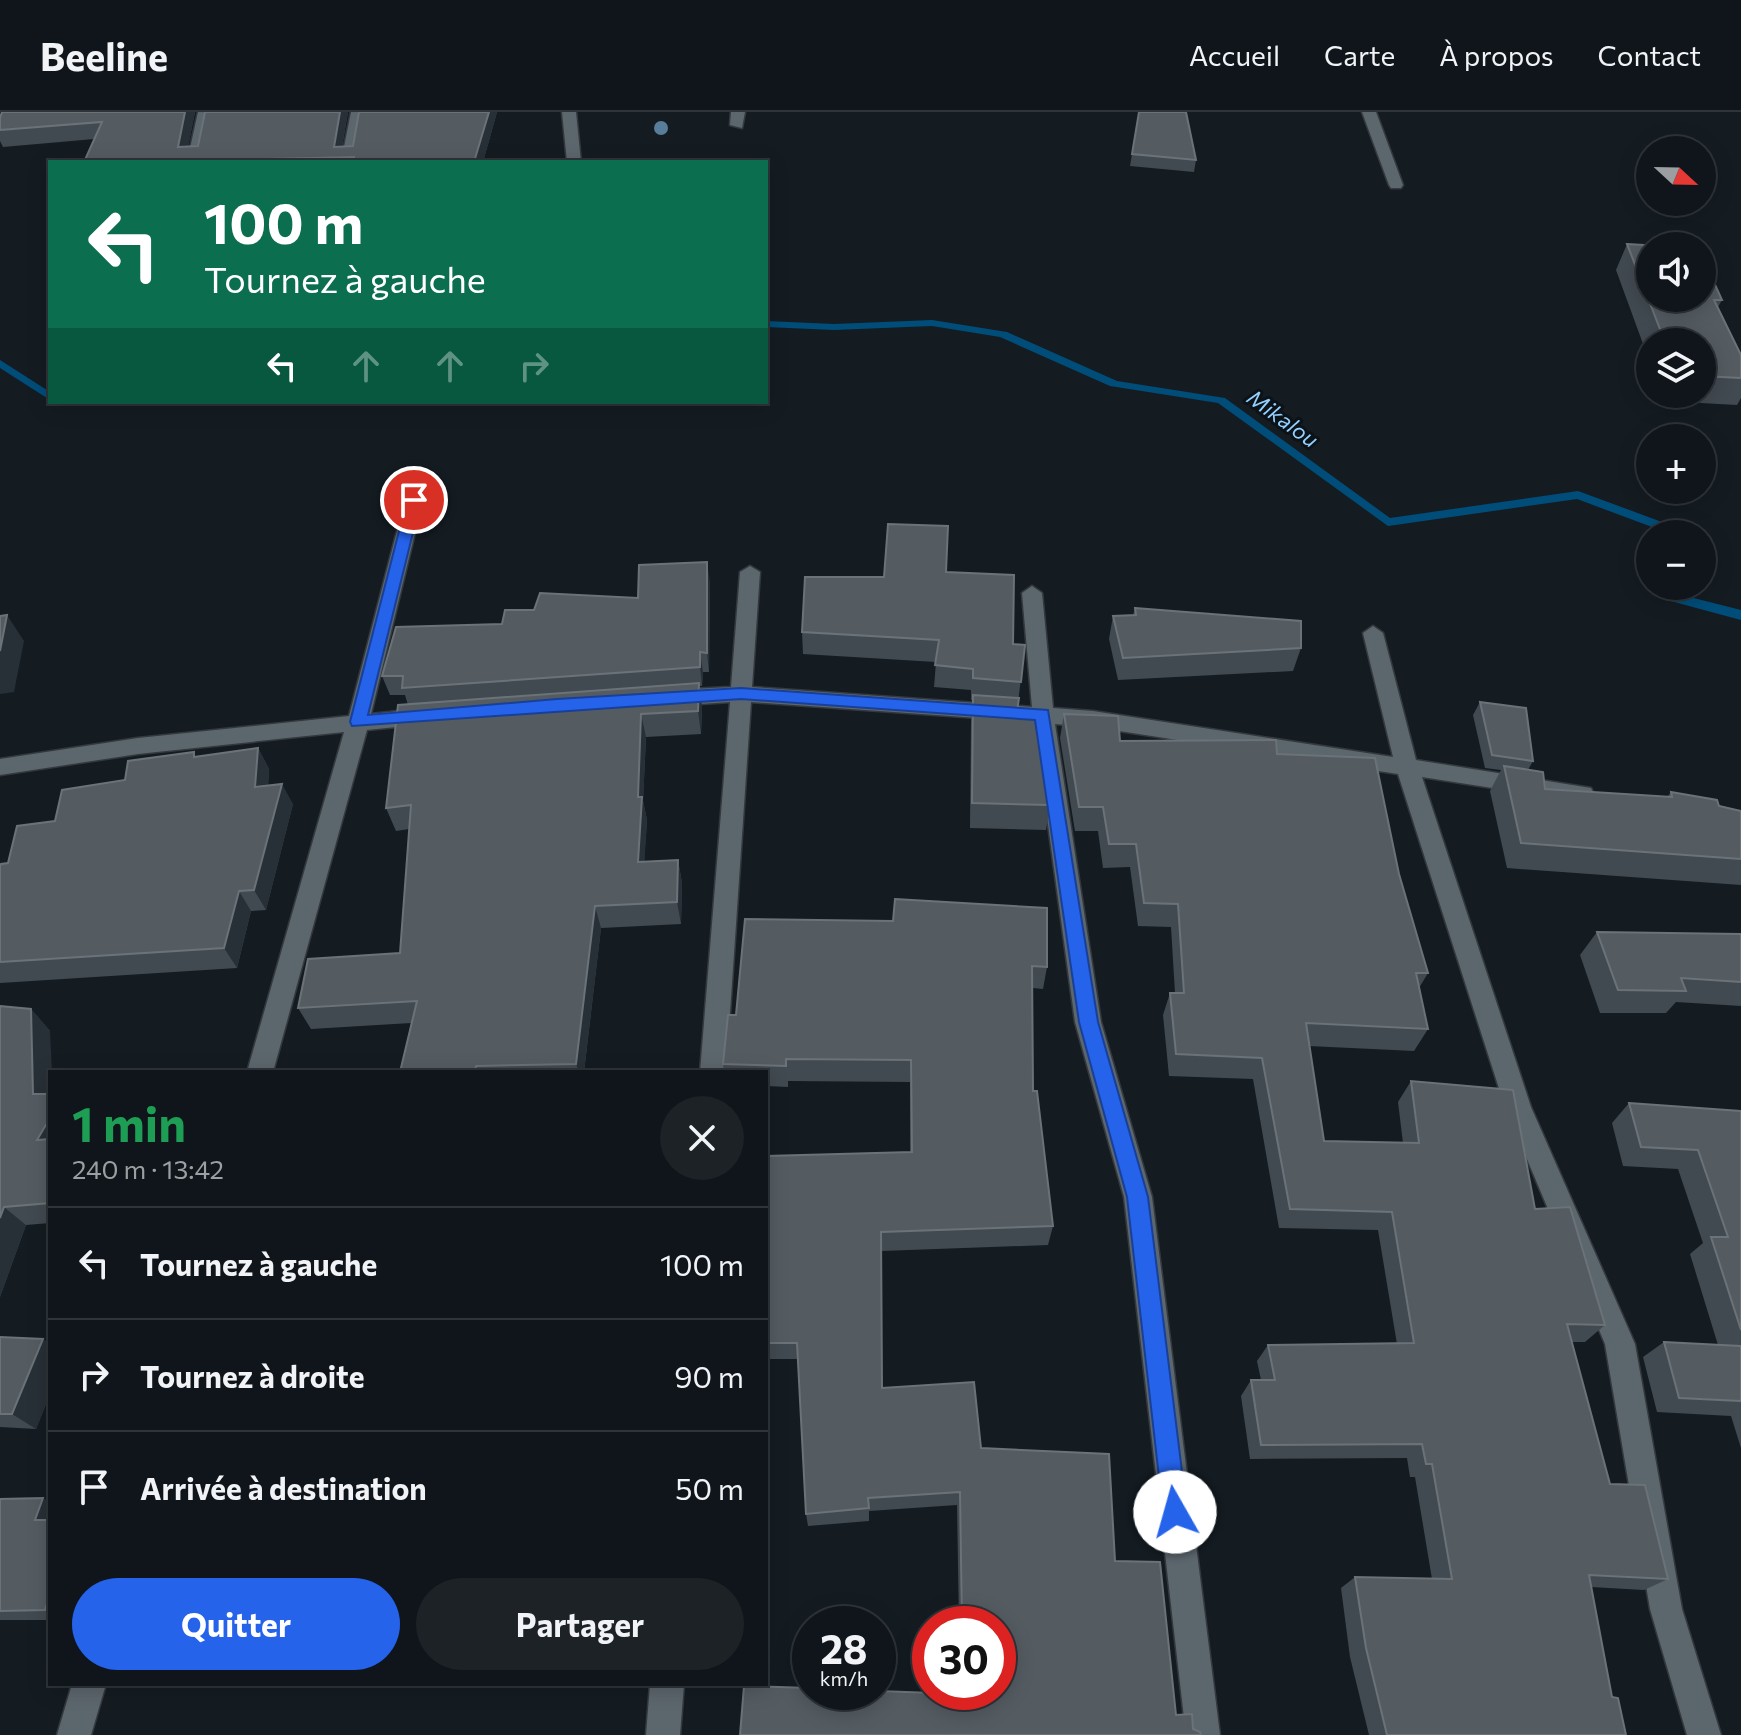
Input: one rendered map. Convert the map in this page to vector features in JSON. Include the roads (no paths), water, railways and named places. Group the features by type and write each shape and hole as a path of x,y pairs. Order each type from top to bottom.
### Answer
{"street":[{"path":"194,160 205,112"},
{"path":"348,160 358,112"},
{"path":"569,112 574,160"},
{"path":"1369,112 1396,185"},
{"path":"261,1070 358,722 414,500"},
{"path":"713,1070 750,572"},
{"path":"1032,593 1043,714 1088,1022 1138,1197 1203,1735"},
{"path":"1373,633 1407,767 1518,1107 1620,1344 1666,1609 1704,1735"},
{"path":"649,699 741,694 1043,714 1177,730 1610,798"},
{"path":"0,767 138,746 450,714"},
{"path":"74,1735 88,1686"},
{"path":"663,1735 667,1686"}],"waterway":[{"name":"Mikalou","path":"768,324 834,327 932,323 1003,334 1114,384 1221,400 1388,522 1578,495 1645,520"},
{"name":"Mikalou","path":"0,363 48,396"},
{"name":"Mikalou","path":"1683,600 1741,615"}]}
